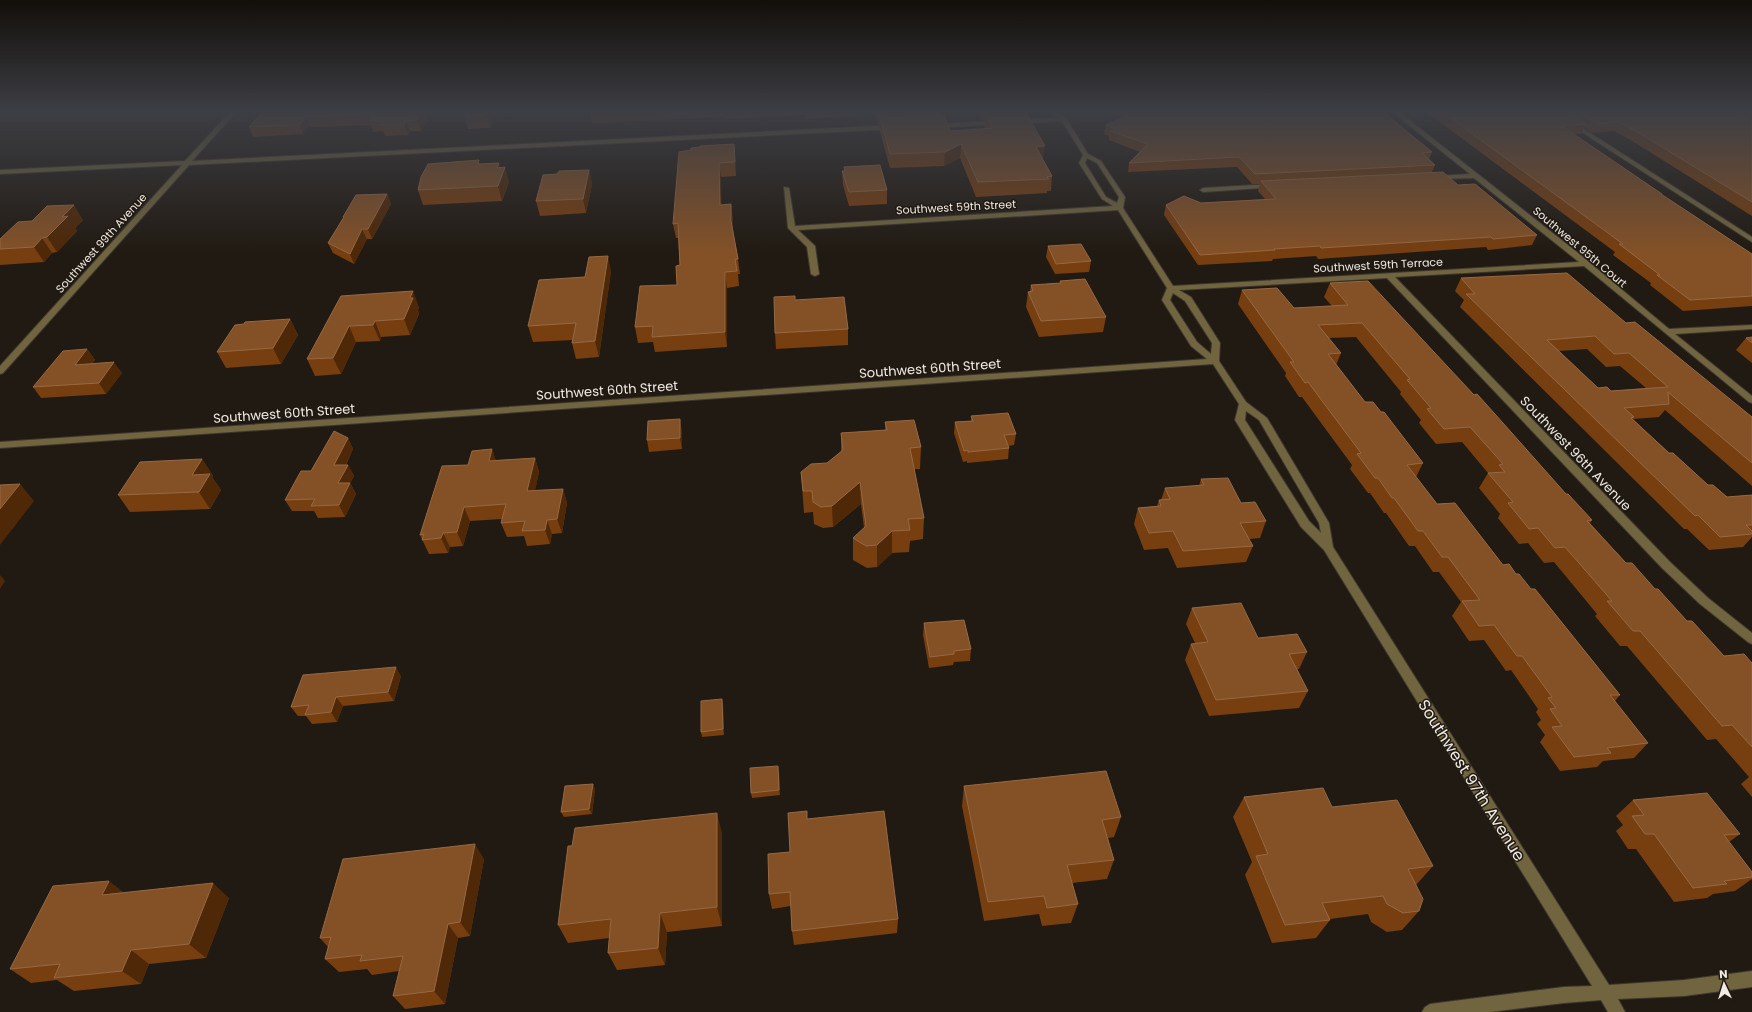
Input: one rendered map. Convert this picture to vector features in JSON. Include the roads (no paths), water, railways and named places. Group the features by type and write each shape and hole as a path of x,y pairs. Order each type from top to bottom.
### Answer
{"street":[{"name":"Southwest 99th Avenue","path":"0,371 191,158"},
{"path":"0,172 287,158"},
{"path":"1084,158 1082,162 1104,198 1120,208 1171,288 1188,299 1216,343 1215,361"},
{"path":"1092,158 1099,162 1122,197 1120,208"},
{"name":"Southwest 95th Court","path":"1454,158 1752,400"},
{"path":"1625,158 1752,240"},
{"path":"1430,179 1477,176"},
{"path":"1203,190 1281,186"},
{"path":"786,188 792,228 811,246 815,274"},
{"name":"Southwest 59th Street","path":"792,228 1120,208"},
{"name":"Southwest 59th Terrace","path":"1171,288 1586,264"},
{"name":"Southwest 96th Avenue","path":"1389,275 1666,565 1704,601 1752,639"},
{"name":"Southwest 97th Avenue","path":"1171,288 1166,300 1194,344 1215,361 1243,404 1262,418 1324,523 1328,547"},
{"path":"1667,332 1752,326"},
{"name":"Southwest 60th Street","path":"0,445 1215,361"},
{"name":"Southwest 97th Avenue","path":"1243,404 1240,420 1305,524 1328,547 1617,1012"},
{"path":"1430,1012 1564,995 1684,988 1752,979"}]}
